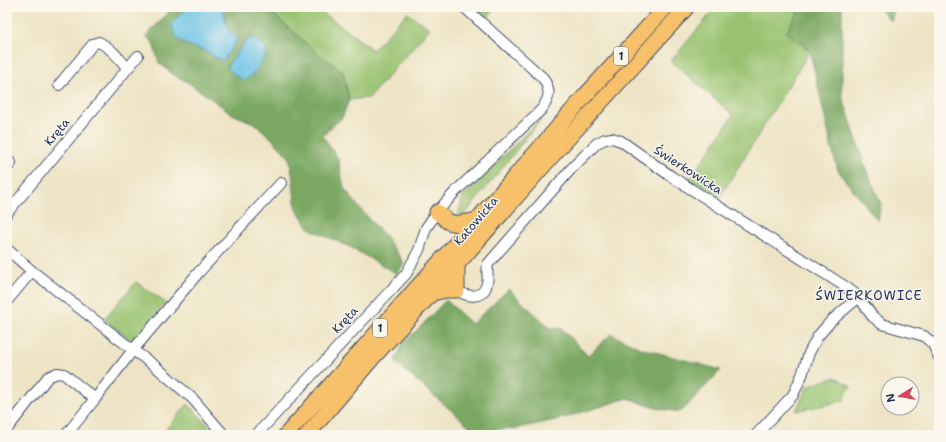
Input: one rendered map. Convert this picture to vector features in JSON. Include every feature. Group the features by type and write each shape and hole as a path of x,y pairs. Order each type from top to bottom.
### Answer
{"main road":[{"name":"Katowicka","path":"286,435 584,97 666,7"},
{"name":"Katowicka","path":"308,435 376,354 687,7"},
{"path":"437,212 447,220 454,223 477,220"},
{"path":"432,293 446,290 457,290 457,264"}],"street":[{"path":"437,212 455,192 542,109 549,94 548,86 543,78 464,7"},
{"path":"58,85 93,44 99,42 108,46 127,68"},
{"name":"Kręta","path":"7,213 138,56"},
{"name":"Świerkowicka","path":"457,290 464,295 469,296 476,296 481,293 488,282 486,269 488,264 597,143 604,139 612,138 621,141 672,177 846,286 859,298 872,316 882,324 924,336 932,344 939,357"},
{"path":"66,435 133,350 199,272 281,183"},
{"name":"Kręta","path":"256,435 406,274 419,250 426,228 437,212"},
{"path":"7,249 155,366 193,399 224,435"},
{"path":"7,301 32,270"},
{"path":"756,435 793,395 802,375 809,353 818,336 831,321 859,298"},
{"path":"7,429 48,376 57,373 64,374 95,399"}],"green space":[{"path":"174,7 188,7 172,23 183,42 223,60 238,38 229,31 222,7 265,7 317,53 343,71 349,100 342,118 323,136 338,159 344,188 362,211 386,237 404,263 397,274 350,247 310,229 296,209 289,157 254,123 234,115 189,83 174,75 159,63 153,43 146,36","holes":["250,38 263,59 252,75 233,58 245,42"]},
{"path":"265,7 315,7 373,50 407,13 430,28 369,98 349,100 343,71 317,53"},
{"path":"477,7 495,7 486,20 476,9"},
{"path":"716,7 801,7 786,32 810,51 718,200 688,183 733,115 671,61"},
{"path":"801,7 843,7 842,95 865,166 881,204 878,221 838,170 810,51 786,32"},
{"path":"877,7 895,7 891,21"},
{"path":"542,118 462,218 458,215 463,196"},
{"path":"136,282 166,303 133,342 104,319"},
{"path":"509,289 552,329 561,328 588,356 611,334 641,348 721,370 681,412 655,408 628,398 564,418 519,428 475,431 395,361 402,345 446,300 472,324"},
{"path":"835,377 851,386 843,401 796,411 807,387"},
{"path":"188,404 217,435 161,435"}],"water":[{"path":"188,7 222,7 229,31 238,38 223,60 185,43 176,36 172,23"},
{"path":"250,38 260,41 267,50 258,67 252,75 244,81 227,67"}],"district":[{"name":"ŚWIERKOWICE","path":"869,295"}]}
